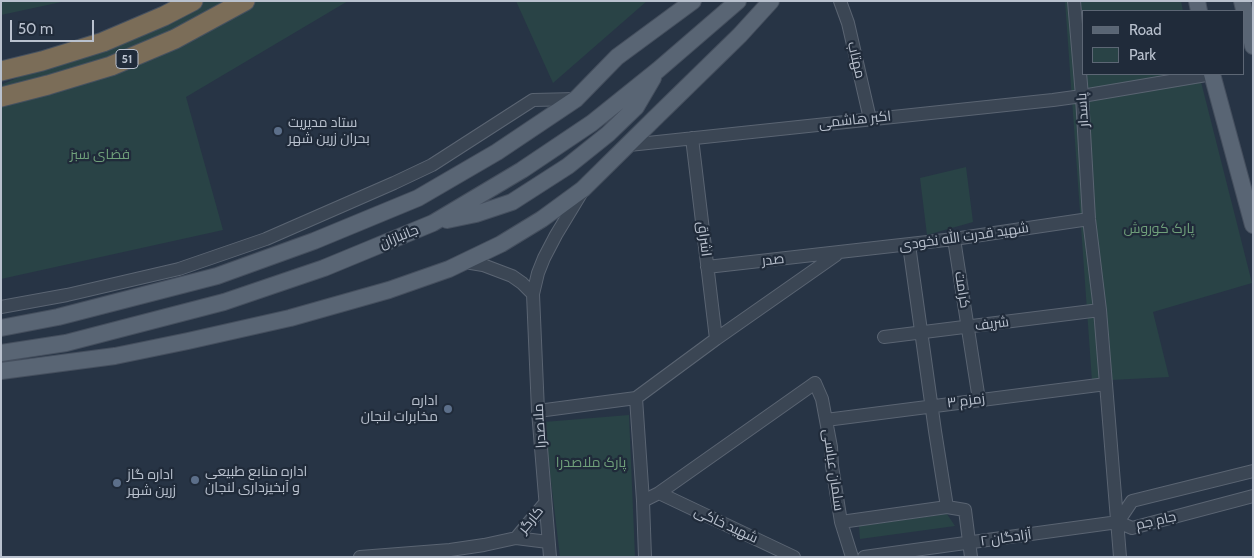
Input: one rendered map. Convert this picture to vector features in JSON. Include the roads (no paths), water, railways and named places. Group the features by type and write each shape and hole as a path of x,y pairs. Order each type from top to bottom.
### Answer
{"highway":[{"name":"51","path":"1,71 42,61 103,42 164,16 193,1"},
{"name":"51","path":"1,97 111,66 175,39 245,1"}],"main road":[{"name":"جانبازان","path":"1,328 58,317 216,276 314,241 418,198 497,152 576,99 617,57 693,1"},
{"name":"جانبازان","path":"1,352 66,342 224,302 324,268 433,223 522,170 592,123 658,70 738,1"},
{"path":"1,372 116,356 290,318 389,290 465,262 526,229 583,189 740,35 771,1"},
{"path":"1242,1 1253,44"},
{"path":"433,223 476,214 512,202 568,166 608,134 636,107 658,70"},
{"path":"1212,75 1253,225"},
{"path":"314,241 324,268"},
{"path":"1,360 24,349 76,361"}],"street":[{"name":"مهتاب","path":"840,1 848,23 870,119"},
{"name":"پاسدار","path":"1074,1 1089,219 1100,310 1120,557"},
{"name":"اکبر هاشمی","path":"629,144 1082,96 1206,75"},
{"path":"1,307 67,295 179,268 266,239 394,183 432,164 533,100 576,99"},
{"name":"اشراق","path":"692,138 716,340"},
{"name":"ملاصدرا","path":"550,557 538,411 533,294 544,258 583,189"},
{"name":"شهید قدرت الله نخودی","path":"838,253 954,239 1089,219"},
{"name":"کرامت","path":"954,239 980,400"},
{"path":"909,245 947,507"},
{"path":"538,411 636,398 838,253"},
{"name":"صدر","path":"708,267 838,253"},
{"path":"465,262 483,265 512,276 533,294"},
{"name":"شریف","path":"884,337 1100,310"},
{"name":"سلمان عباسی","path":"659,493 815,383 822,399 831,447 832,466 841,522 852,557"},
{"name":"زمزم ۳","path":"826,420 1106,384"},
{"path":"636,398 645,557"},
{"name":"جام جم","path":"1253,471 1132,501 1118,522 1132,528 1253,496"},
{"path":"643,501 659,493"},
{"name":"شهید خاکی","path":"659,493 794,557"},
{"name":"کارگر","path":"516,538 545,503"},
{"path":"841,522 947,507 965,510 971,557"},
{"name":"آزادگان ۲","path":"864,557 1118,522"},
{"name":"کارگر","path":"360,557 484,546 516,538 548,542"}],"place":[{"name":"ستاد مدیریت بحران زرین شهر","path":"278,131"},
{"name":"اداره مخابرات لنجان","path":"448,409"},
{"name":"اداره منابع طبیعی و آبخیزداری لنجان","path":"195,480"},
{"name":"اداره گاز زرین شهر","path":"117,483"}],"park label":[{"name":"فضای سبز","path":"100,155"},
{"name":"پارک کوروش","path":"1159,229"},
{"name":"پارک ملاصدرا","path":"591,463"}]}
